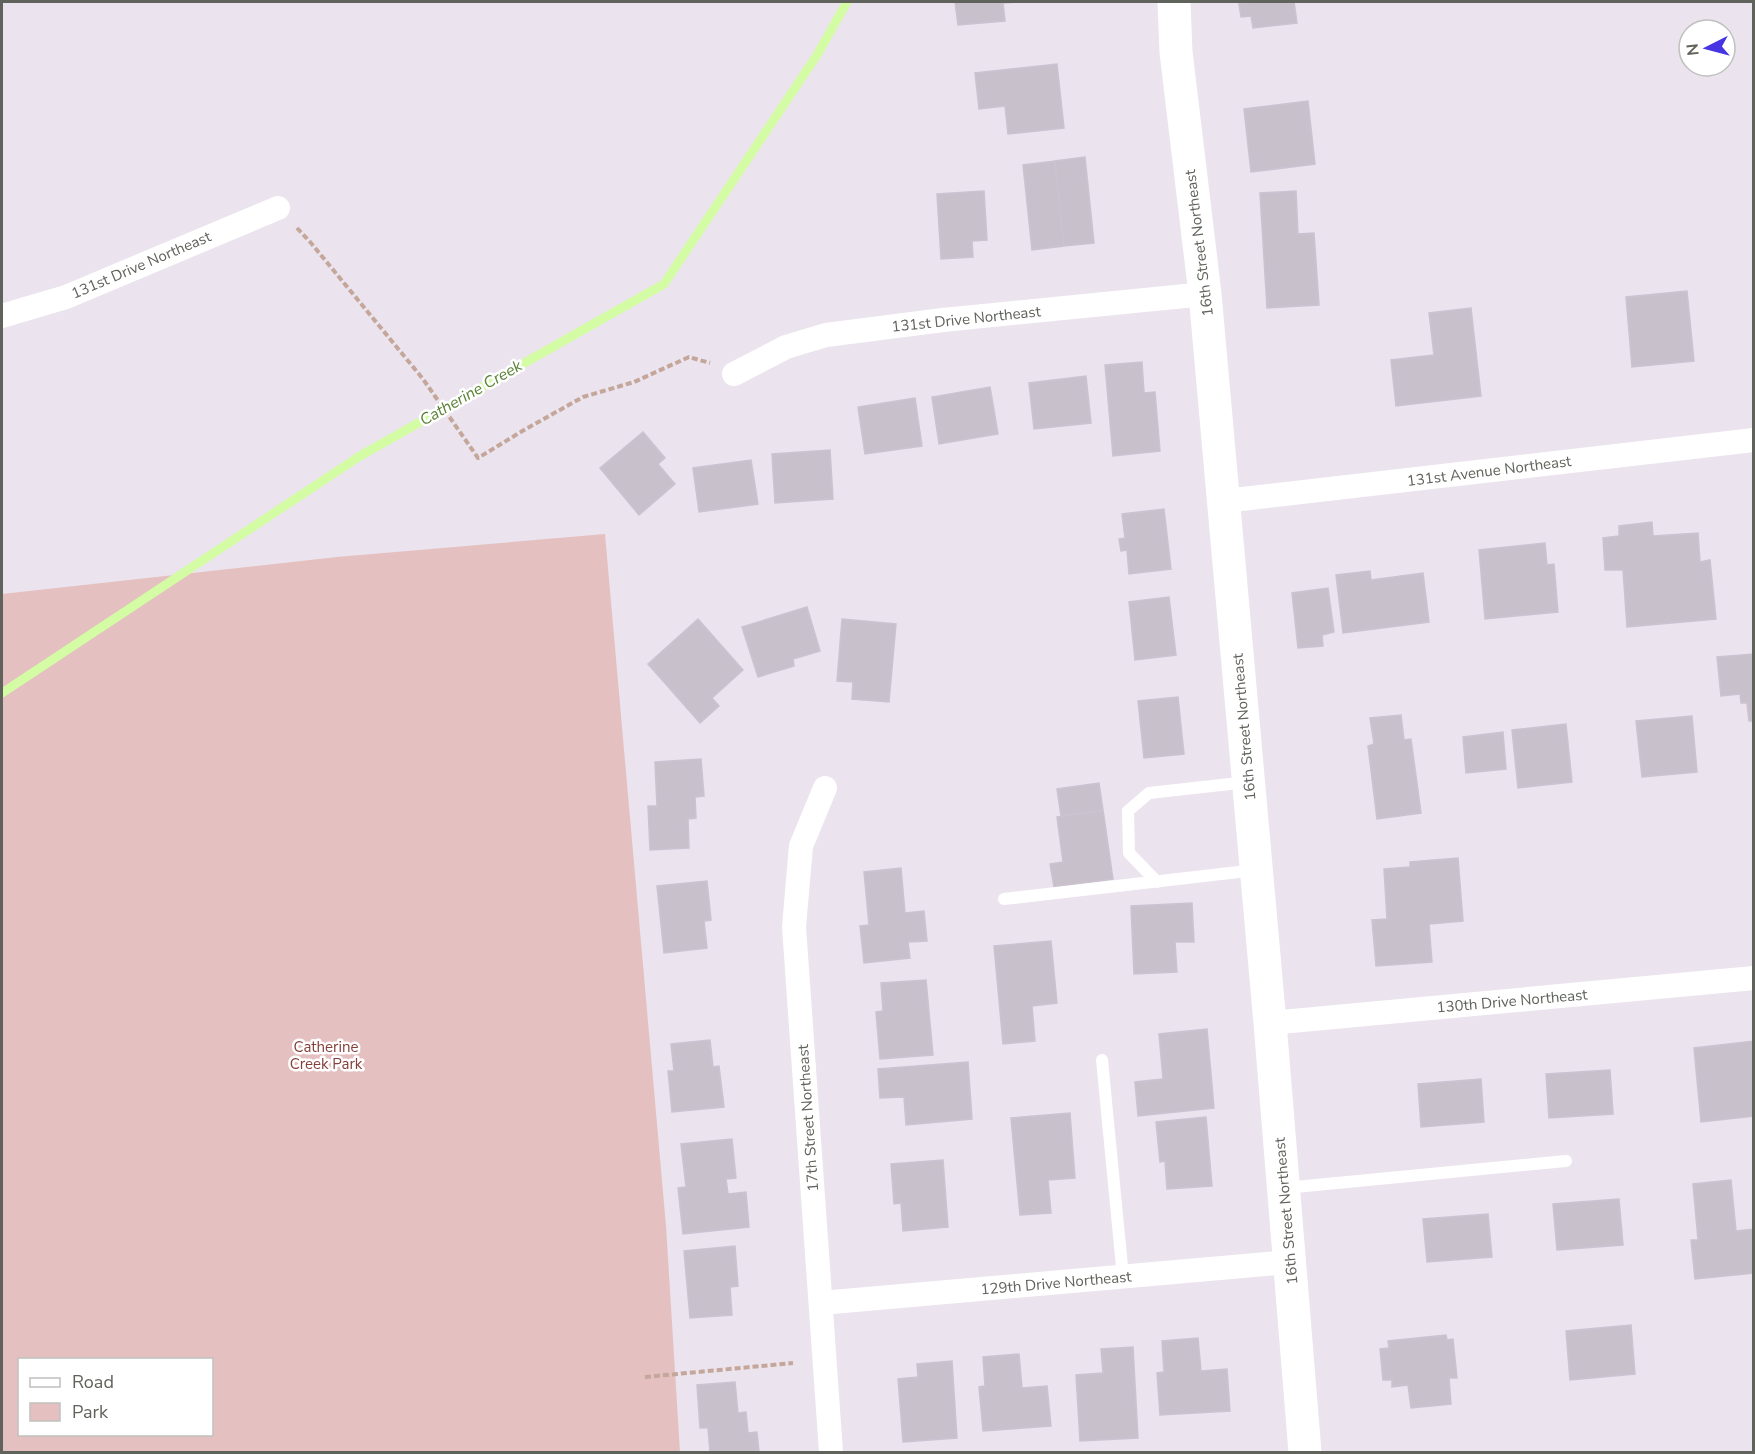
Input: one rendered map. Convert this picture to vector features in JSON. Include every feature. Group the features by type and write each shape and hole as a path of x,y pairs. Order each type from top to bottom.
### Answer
{"street":[{"name":"16th Street Northeast","path":"1174,2 1176,52 1205,294 1224,501 1305,1452"},
{"name":"131st Drive Northeast","path":"2,316 66,297 278,208"},
{"name":"131st Drive Northeast","path":"734,374 786,347 826,335 943,320 1205,294"},
{"name":"131st Avenue Northeast","path":"1224,501 1754,440"},
{"name":"17th Street Northeast","path":"825,788 801,846 794,927 831,1452"},
{"name":"130th Drive Northeast","path":"1270,1023 1754,978"},
{"name":"129th Drive Northeast","path":"821,1303 1290,1262"}],"lane":[{"path":"1157,882 1129,853 1128,811 1149,793 1249,782"},
{"path":"1004,899 1257,870"},
{"path":"1102,1060 1123,1277"},
{"path":"1284,1189 1566,1161"}],"path":[{"path":"278,208 311,243 423,379 478,458 583,397 634,382 689,357 734,374"},
{"path":"645,1377 793,1363"}],"green space":[{"name":"Catherine Creek Park","path":"605,534 666,1226 680,1452 2,1452 2,594 337,557"}],"building":[{"path":"955,2 1018,2 1003,3 1005,21 958,25"},
{"path":"1294,2 1297,23 1253,28 1251,16 1241,17 1239,4"},
{"path":"1057,64 1064,128 1008,134 1005,106 979,109 975,73"},
{"path":"1308,101 1315,164 1251,172 1244,109"},
{"path":"1085,157 1094,243 1064,246 1055,161"},
{"path":"1055,161 1064,246 1032,250 1023,165"},
{"path":"984,191 987,240 972,241 973,257 941,259 937,194"},
{"path":"1296,191 1298,234 1314,233 1319,305 1267,308 1260,193"},
{"path":"1687,291 1694,361 1632,367 1626,297"},
{"path":"1471,308 1481,396 1396,406 1391,360 1434,355 1429,313"},
{"path":"1142,362 1144,393 1155,392 1160,451 1113,456 1105,365"},
{"path":"1086,376 1091,423 1034,429 1029,383"},
{"path":"990,387 998,434 939,444 932,397"},
{"path":"915,398 922,446 865,454 858,407"},
{"path":"643,432 665,458 658,464 675,484 639,515 600,468"},
{"path":"830,450 833,499 775,503 772,454"},
{"path":"751,460 758,504 699,512 693,468"},
{"path":"1164,509 1171,569 1129,574 1127,550 1121,551 1119,539 1125,538 1122,514"},
{"path":"1652,522 1653,536 1698,533 1700,562 1710,560 1716,619 1627,627 1623,570 1605,570 1603,538 1619,536 1619,526"},
{"path":"1545,543 1547,565 1554,564 1558,612 1485,619 1479,550"},
{"path":"1370,571 1371,580 1423,573 1429,622 1343,633 1336,575"},
{"path":"1328,588 1334,632 1322,635 1323,646 1298,648 1292,593"},
{"path":"1169,597 1176,655 1135,660 1129,602"},
{"path":"807,607 820,651 793,659 794,666 758,677 742,627"},
{"path":"698,619 743,670 712,698 719,706 700,723 648,664"},
{"path":"842,619 896,624 889,702 852,699 853,682 837,681"},
{"path":"1754,654 1754,721 1749,721 1747,703 1741,703 1740,694 1721,696 1717,657"},
{"path":"1178,697 1184,754 1144,758 1138,701"},
{"path":"1401,715 1404,740 1411,739 1421,813 1377,819 1368,746 1374,744 1370,718"},
{"path":"1692,716 1697,772 1642,777 1636,721"},
{"path":"1566,724 1572,782 1518,788 1512,730"},
{"path":"1503,732 1506,769 1466,773 1463,737"},
{"path":"701,759 704,796 695,797 696,818 688,819 689,848 650,850 648,806 657,806 655,762"},
{"path":"1099,783 1103,810 1061,816 1057,789"},
{"path":"1103,810 1113,879 1054,887 1050,864 1063,862 1057,817"},
{"path":"1458,858 1463,921 1429,924 1432,962 1376,966 1372,920 1387,919 1384,869 1410,867 1410,862"},
{"path":"901,868 905,913 924,911 927,941 908,942 910,958 864,963 860,926 869,925 864,872"},
{"path":"707,881 711,920 704,921 707,948 664,953 657,886"},
{"path":"1192,903 1194,942 1175,942 1177,972 1134,974 1131,906"},
{"path":"1051,941 1057,1003 1032,1006 1035,1041 1003,1044 994,946"},
{"path":"926,980 933,1055 880,1059 876,1012 883,1011 881,983"},
{"path":"1207,1029 1214,1108 1138,1116 1135,1082 1163,1079 1159,1034"},
{"path":"710,1040 713,1067 719,1066 724,1107 672,1112 668,1071 674,1071 671,1044"},
{"path":"1754,1041 1754,1116 1701,1122 1694,1048"},
{"path":"968,1062 972,1119 906,1125 904,1097 880,1098 878,1069"},
{"path":"1610,1070 1613,1114 1549,1118 1546,1074"},
{"path":"1481,1079 1484,1122 1421,1127 1418,1084"},
{"path":"1070,1113 1075,1178 1048,1180 1051,1213 1020,1215 1011,1118"},
{"path":"1206,1117 1212,1186 1167,1189 1165,1161 1160,1162 1156,1122"},
{"path":"732,1139 736,1178 726,1179 728,1194 746,1192 749,1227 683,1234 678,1188 686,1187 681,1144"},
{"path":"943,1160 948,1227 903,1231 901,1203 894,1204 891,1164"},
{"path":"1731,1180 1736,1231 1754,1229 1754,1273 1695,1279 1691,1240 1698,1240 1693,1184"},
{"path":"1619,1199 1623,1245 1557,1250 1553,1204"},
{"path":"1488,1214 1492,1257 1427,1262 1423,1219"},
{"path":"735,1246 738,1286 730,1287 732,1315 690,1318 684,1251"},
{"path":"1631,1325 1635,1374 1570,1380 1566,1331"},
{"path":"1446,1335 1447,1340 1453,1339 1457,1378 1449,1378 1451,1404 1411,1408 1408,1385 1392,1387 1392,1380 1383,1380 1380,1349 1389,1348 1388,1341"},
{"path":"1198,1338 1201,1371 1227,1369 1230,1411 1160,1415 1157,1373 1164,1372 1162,1341"},
{"path":"1133,1347 1138,1438 1080,1441 1076,1375 1103,1373 1101,1349"},
{"path":"1019,1354 1022,1388 1047,1386 1051,1426 983,1431 979,1387 985,1386 983,1357"},
{"path":"952,1361 957,1438 903,1442 898,1379 918,1377 917,1364"},
{"path":"735,1382 738,1413 746,1412 748,1433 757,1432 759,1452 710,1452 708,1428 700,1428 697,1385"}],"waterway":[{"name":"Catherine Creek","path":"2,693 360,456 664,284 817,55 847,2"}]}
